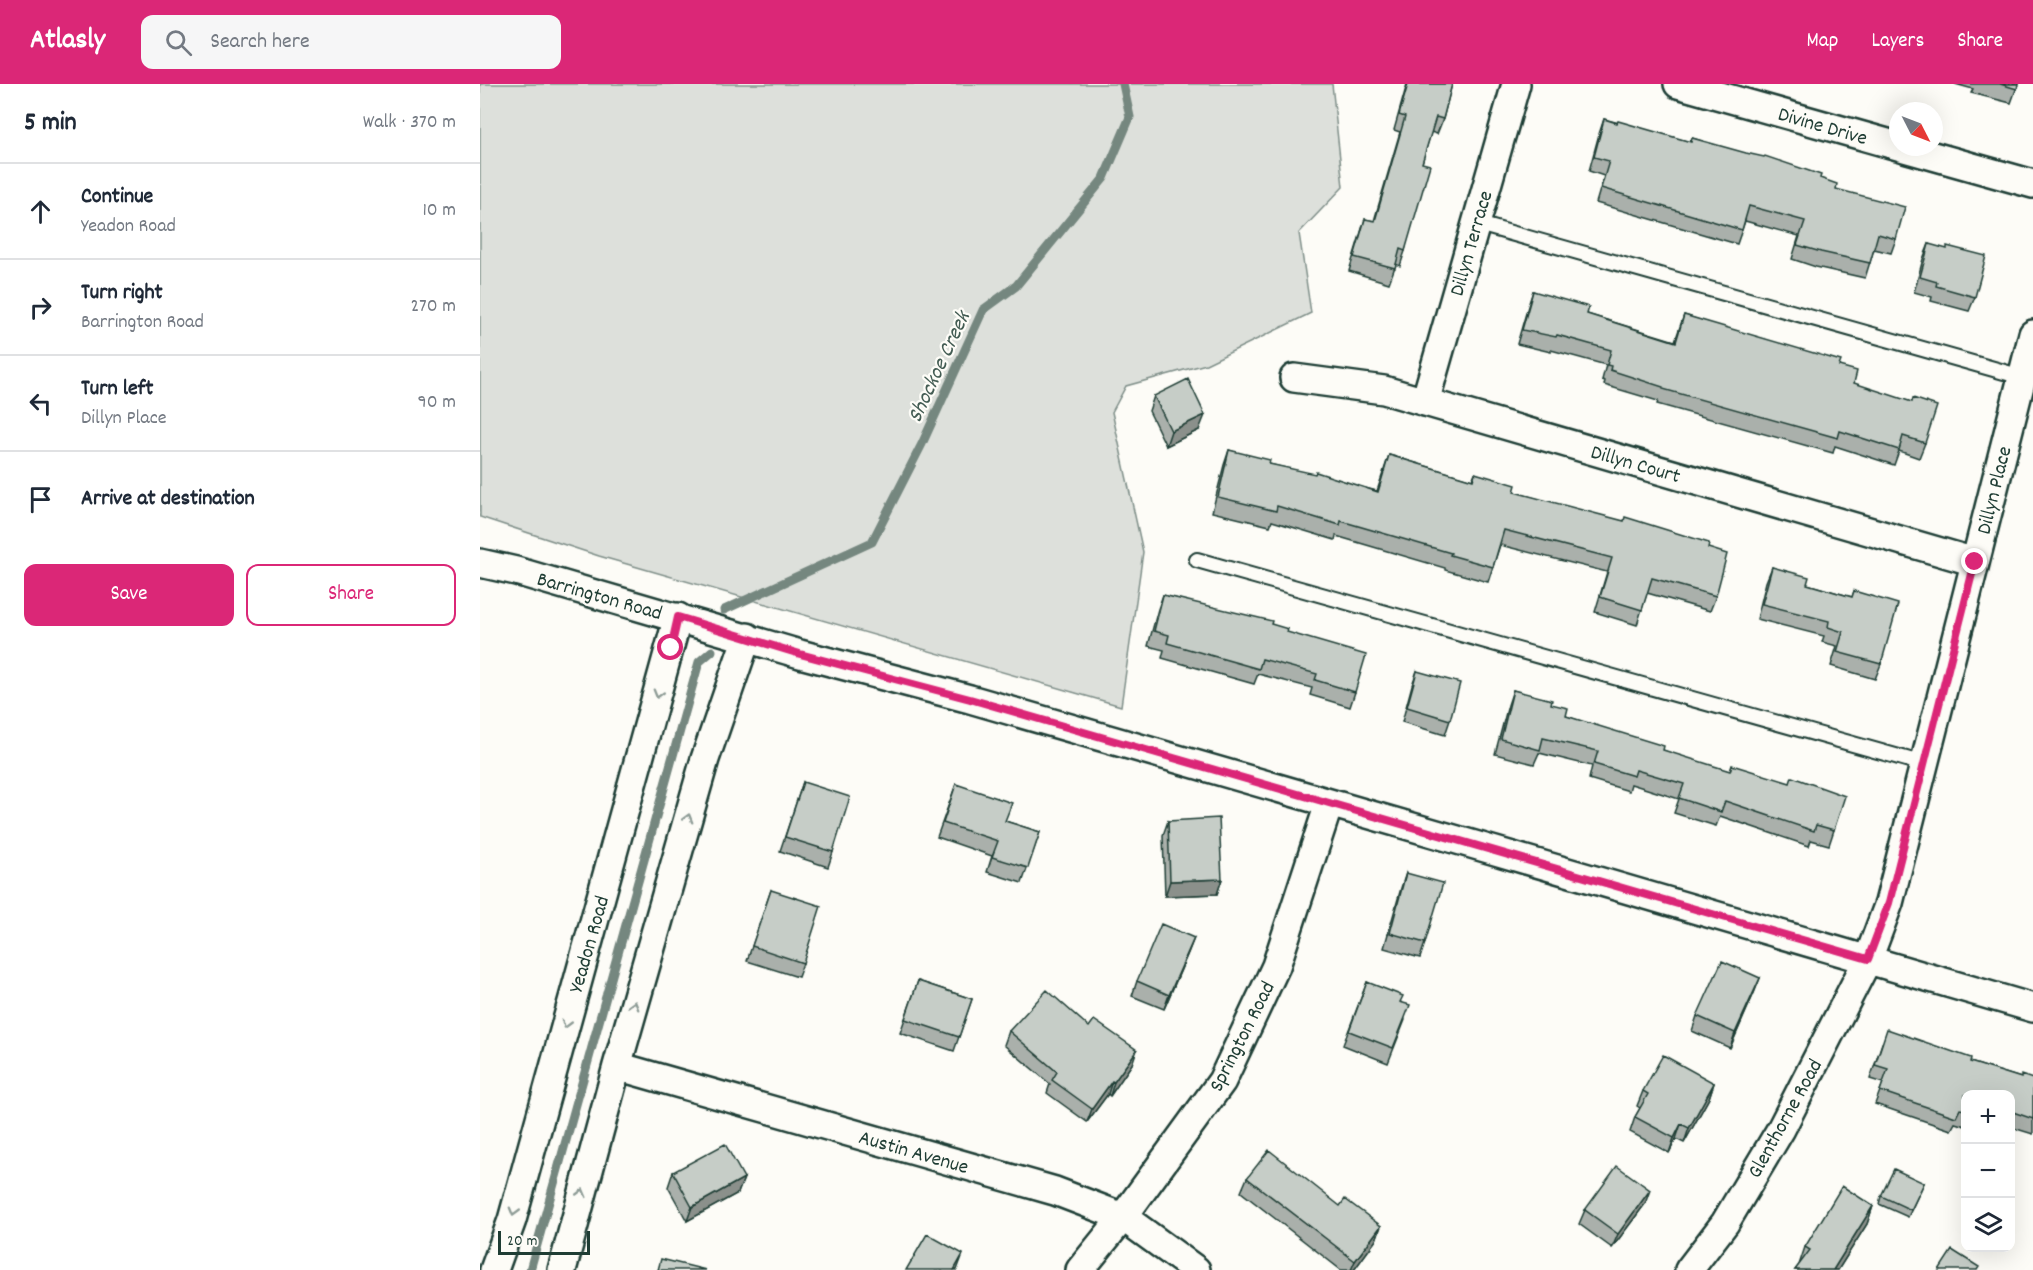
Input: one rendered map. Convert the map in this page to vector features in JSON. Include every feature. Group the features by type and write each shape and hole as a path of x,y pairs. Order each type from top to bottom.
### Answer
{"street":[{"name":"Dillyn Terrace","path":"1425,402 1516,84"},
{"name":"Divine Drive","path":"1678,84 1889,144"},
{"name":"Divine Drive","path":"1932,156 2033,184"},
{"name":"Dillyn Place","path":"1868,959 1889,903 2033,334"},
{"name":"Dillyn Court","path":"1294,378 1384,390 1975,562"},
{"name":"Barrington Road","path":"480,563 678,617 800,654 970,699 2033,1008"},
{"name":"Yeadon Road","path":"494,1270 512,1220 678,617"},
{"path":"562,1270 616,1066 705,759 747,637"},
{"name":"Springton Road","path":"1080,1270 1123,1217 1222,1081 1276,966 1329,804"},
{"name":"Glenthorne Road","path":"1689,1270 1725,1223 1781,1129 1868,959"},
{"name":"Austin Avenue","path":"616,1066 1055,1191 1123,1217 1196,1270"}],"lane":[{"path":"1475,223 2022,377"},
{"path":"1197,560 1924,764"}],"shaded area":[{"path":"480,84 1332,84 1343,187 1299,233 1311,313 1206,364 1126,386 1112,412 1143,552 1121,706 599,556 480,517"}],"building":[{"path":"1408,84 1452,84 1443,119 1436,117 1422,163 1430,165 1405,251 1400,249 1395,268 1354,257 1365,219 1375,221 1405,117 1399,115"},
{"path":"2000,84 2018,84 2017,89"},
{"path":"1604,119 1691,142 1692,138 1765,156 1821,175 1820,178 1837,184 1836,189 1905,207 1896,239 1878,234 1870,263 1797,245 1805,221 1749,206 1742,230 1601,188 1609,161 1594,157"},
{"path":"1929,244 1986,256 1975,297 1936,286 1937,282 1920,277"},
{"path":"1533,291 1589,307 1587,314 1676,342 1684,315 1841,361 1839,366 1857,371 1854,383 1912,402 1913,398 1937,406 1925,443 1903,436 1899,450 1840,431 1838,438 1663,389 1663,387 1610,370 1611,366 1607,365 1611,350 1557,335 1556,337 1522,330"},
{"path":"1188,379 1205,415 1171,431 1154,396"},
{"path":"1229,450 1270,460 1269,464 1315,474 1316,472 1378,492 1389,455 1473,480 1475,473 1516,485 1514,492 1624,521 1625,517 1709,543 1708,548 1727,554 1716,596 1652,578 1642,610 1600,597 1612,558 1504,530 1493,567 1341,521 1340,525 1277,506 1276,511 1218,497"},
{"path":"1772,567 1809,577 1807,584 1852,597 1854,591 1898,604 1881,664 1837,652 1843,632 1828,627 1829,621 1762,604"},
{"path":"1163,595 1272,621 1271,624 1288,629 1287,632 1366,655 1355,692 1315,680 1317,674 1262,659 1259,669 1167,643 1169,635 1154,631"},
{"path":"1417,671 1460,683 1450,720 1407,707"},
{"path":"1513,690 1552,700 1551,704 1568,708 1566,716 1664,746 1663,750 1730,771 1732,765 1790,783 1792,777 1845,796 1834,830 1816,825 1814,831 1725,801 1721,812 1679,798 1684,784 1636,770 1634,776 1594,764 1598,751 1543,738 1540,750 1501,739"},
{"path":"803,782 850,797 833,852 785,837"},
{"path":"956,784 1012,803 1005,821 1040,832 1028,868 992,857 998,841 943,823"},
{"path":"1219,818 1222,879 1170,881 1168,821"},
{"path":"1406,873 1443,883 1425,943 1390,933"},
{"path":"771,890 821,906 803,963 752,946"},
{"path":"1161,924 1194,938 1169,995 1137,981"},
{"path":"1722,961 1760,978 1735,1033 1697,1016"},
{"path":"918,981 972,999 959,1037 905,1019"},
{"path":"1367,982 1403,996 1400,1002 1410,1005 1393,1048 1349,1031"},
{"path":"1047,990 1089,1027 1094,1020 1137,1050 1092,1109 1052,1080 1057,1072 1009,1031"},
{"path":"1887,1029 1971,1058 1970,1062 2021,1078 2021,1075 2033,1079 2033,1119 2015,1113 2015,1090 1961,1090 1961,1109 1956,1117 1880,1091 1888,1069 1875,1065"},
{"path":"1663,1055 1714,1083 1689,1128 1681,1124 1674,1138 1635,1117 1648,1094 1643,1091"},
{"path":"725,1144 744,1178 692,1207 673,1172"},
{"path":"1269,1150 1340,1206 1345,1199 1381,1226 1355,1261 1247,1178"},
{"path":"1617,1166 1650,1190 1618,1234 1585,1210"},
{"path":"1894,1169 1924,1183 1911,1210 1881,1196"},
{"path":"1842,1186 1873,1206 1833,1270 1795,1270 1810,1250 1805,1247"},
{"path":"927,1234 963,1254 954,1270 906,1270"},
{"path":"1952,1250 1979,1267 1977,1270 1939,1270"},
{"path":"661,1259 706,1270 658,1270"}],"waterway":[{"name":"Shockoe Creek","path":"724,610 872,542 922,444 983,310 1016,286 1104,178 1130,117 1123,84"},
{"path":"530,1270 699,662 712,651"}],"route":[{"path":"671,648 678,617 800,654 970,699 1868,959 1889,903 1975,562"}]}
